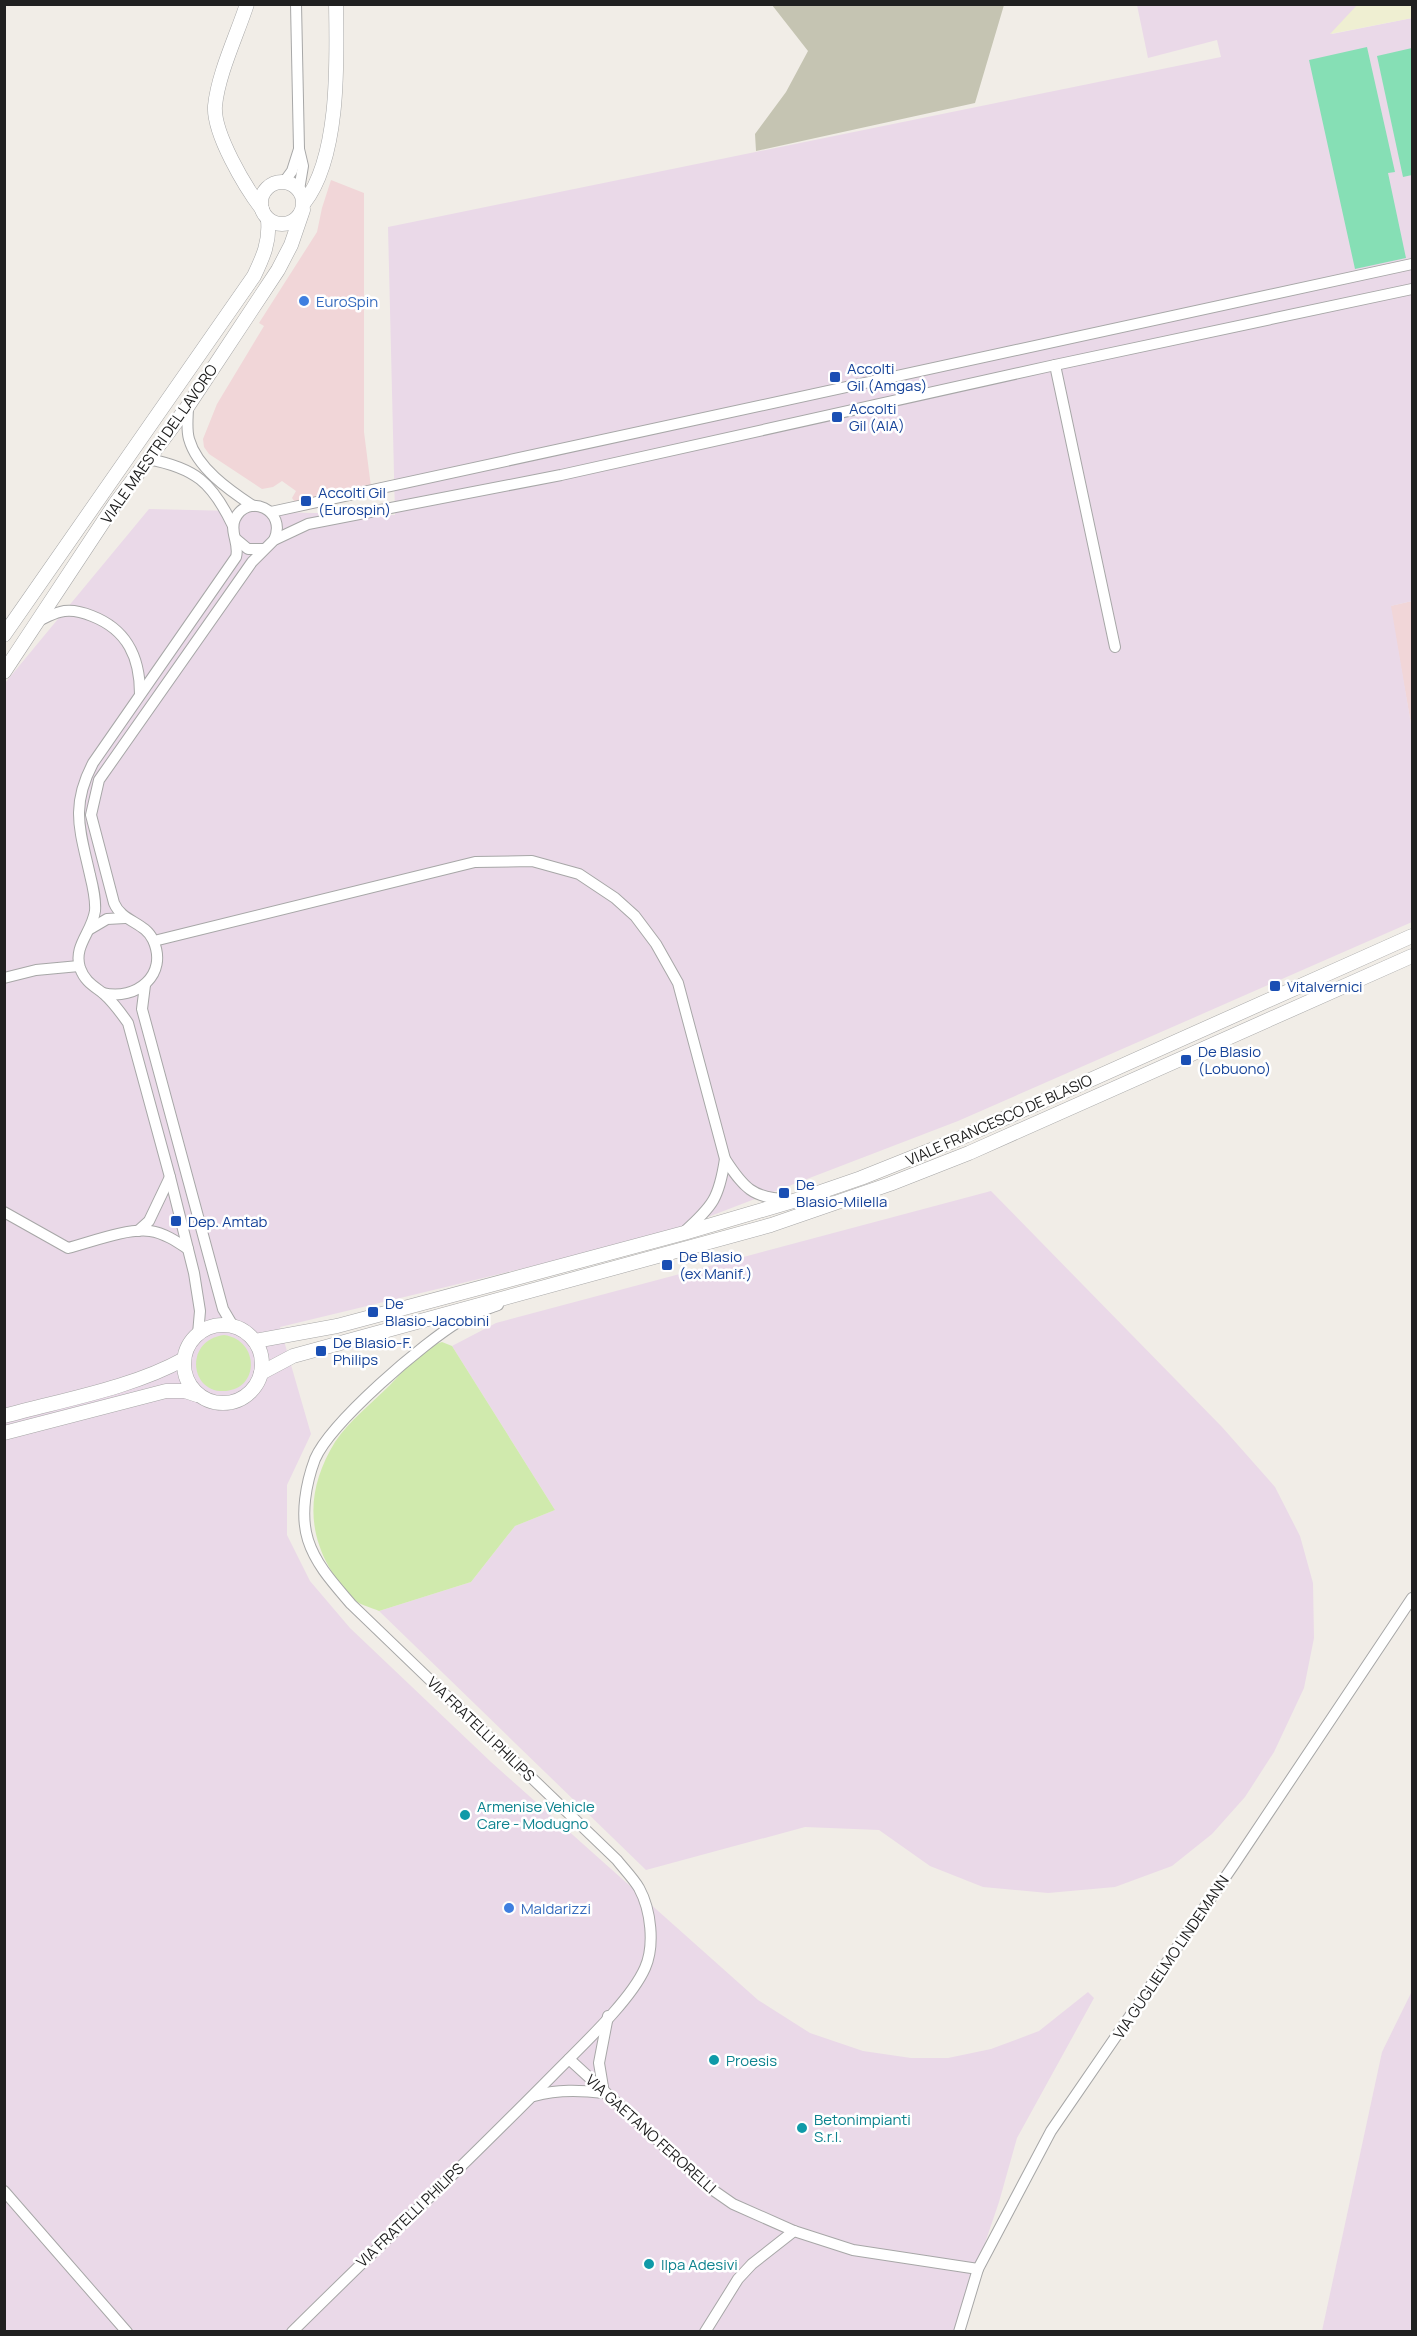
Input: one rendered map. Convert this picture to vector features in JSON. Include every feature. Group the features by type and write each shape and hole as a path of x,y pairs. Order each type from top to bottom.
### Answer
{"street":[{"path":"247,4 225,68 215,107 220,135 252,196 265,215 283,225 290,224 300,217 302,201 303,166 299,149 296,4"},
{"name":"VIALE MAESTRI DEL LAVORO","path":"4,672 115,504 188,406 278,270 294,236 302,201 312,192 317,179 333,116 337,48 336,4"},
{"path":"284,182 292,171 299,149"},
{"path":"265,215 261,200 263,193 270,186 284,182 295,186 302,201"},
{"name":"VIALE MAESTRI DEL LAVORO","path":"4,635 254,276 266,250 269,235 265,215"},
{"path":"270,512 1413,264"},
{"path":"103,993 125,995 145,985 152,976 157,953 148,931 118,912 91,815 99,780 263,549 274,540 308,524 352,514 561,475 1054,365 1413,289"},
{"path":"1054,365 1114,646"},
{"path":"188,406 188,436 194,453 221,482 253,506"},
{"path":"147,459 167,463 197,475 213,491 233,526 238,548 236,557 93,763 83,782 77,810 95,897 95,913 78,953 79,966 84,977 92,987 103,993 128,1023 188,1249 200,1311 198,1334"},
{"path":"233,526 240,512 253,506 259,506 270,512 277,522 277,534 274,540"},
{"path":"236,539 248,549 263,549"},
{"path":"38,621 60,611 80,611 114,628 125,639 135,658 140,673 140,694"},
{"path":"154,941 475,862 532,861 579,874 597,884 635,916 667,961 678,983 725,1159 738,1180 753,1193 765,1198 801,1199"},
{"path":"89,930 107,919 118,917 128,919"},
{"name":"VIALE FRANCESCO DE BLASIO","path":"255,1341 338,1326 684,1233 801,1199 937,1148 1413,936"},
{"name":"VIALE FRANCESCO DE BLASIO","path":"261,1373 293,1356 771,1225 890,1184 969,1154 1413,956"},
{"path":"4,978 36,970 79,966"},
{"path":"145,985 142,1009 223,1309 233,1326"},
{"path":"684,1233 717,1198 725,1159"},
{"path":"138,1231 149,1221 170,1177"},
{"path":"4,1212 68,1248 138,1231 152,1231 171,1238 188,1249"},
{"name":"VIA FRATELLI PHILIPS","path":"292,2331 569,2059 629,1994 645,1967 649,1952 648,1912 639,1888 617,1860 351,1604 323,1571 307,1539 304,1507 316,1459 329,1436 407,1360 461,1320 544,1286"},
{"path":"4,1433 166,1391 185,1391 218,1403 241,1400 250,1393 261,1373 262,1362 255,1341 246,1332 233,1326 221,1325 209,1327 191,1341 184,1359 184,1372 197,1395"},
{"path":"4,1416 135,1380 184,1359"},
{"name":"VIA GUGLIELMO LINDEMANN","path":"959,2331 978,2269 1051,2131 1413,1598"},
{"path":"531,2097 557,2091 604,2092 599,2063 609,2016"},
{"name":"VIA GAETANO FERORELLI","path":"569,2059 710,2188 733,2204 794,2231 853,2250 978,2269"},
{"path":"4,2191 127,2331"},
{"path":"705,2331 745,2271 794,2231"}],"shaded area":[{"path":"1358,4 1412,5 1412,18 1330,34"},
{"path":"772,5 1004,5 975,103 756,151 755,134 786,92 808,51"},
{"path":"1137,5 1358,5 1332,34 1412,18 1412,601 1391,606 1412,730 1412,922 958,1121 661,1235 280,1327 311,1434 287,1485 287,1535 310,1581 350,1628 491,1762 758,2000 810,2033 863,2051 911,2058 948,2058 991,2049 1039,2031 1088,1992 1094,1998 1017,2138 999,2202 955,2331 5,2332 5,683 149,509 395,515 388,227 1221,57 1217,40 1148,58"},
{"path":"331,180 364,193 364,432 371,487 295,502 292,498 296,491 282,481 273,487 262,489 209,454 204,447 203,439 217,404 264,326 259,323 317,232"},
{"path":"1412,601 1412,730 1390,606"},
{"path":"991,1191 1222,1427 1275,1487 1300,1536 1313,1583 1314,1638 1304,1688 1274,1752 1245,1797 1212,1834 1172,1866 1115,1887 1048,1893 983,1887 930,1866 879,1830 805,1827 646,1870 379,1611 471,1582 515,1526 555,1510 452,1346 496,1323"},
{"path":"1412,1991 1412,2331 1322,2331 1382,2052"}],"green space":[{"path":"1367,47 1395,172 1388,173 1406,258 1355,269 1309,60"},
{"path":"1412,48 1412,175 1403,177 1377,56"},
{"path":"224,1335 244,1345 251,1364 250,1373 245,1382 237,1388 226,1391 214,1390 204,1384 196,1366 197,1356 202,1346 211,1339"},
{"path":"442,1342 452,1346 555,1510 515,1526 471,1582 379,1611 350,1597 329,1567 316,1535 314,1504 316,1488 327,1457 347,1427 427,1349"}],"place":[{"name":"EuroSpin","path":"304,301"},
{"name":"Accolti Gil (Amgas)","path":"835,377"},
{"name":"Accolti Gil (AIA)","path":"837,417"},
{"name":"Accolti Gil (Eurospin)","path":"306,501"},
{"name":"Vitalvernici","path":"1275,986"},
{"name":"De Blasio (Lobuono)","path":"1186,1060"},
{"name":"De Blasio-Milella","path":"784,1193"},
{"name":"Dep. Amtab","path":"176,1221"},
{"name":"De Blasio (ex Manif.)","path":"667,1265"},
{"name":"De Blasio-Jacobini","path":"373,1312"},
{"name":"De Blasio-F. Philips","path":"321,1351"},
{"name":"Armenise Vehicle Care - Modugno","path":"465,1815"},
{"name":"Maldarizzi","path":"509,1908"},
{"name":"Proesis","path":"714,2060"},
{"name":"Betonimpianti S.r.l.","path":"802,2128"},
{"name":"Ilpa Adesivi","path":"649,2264"}]}
